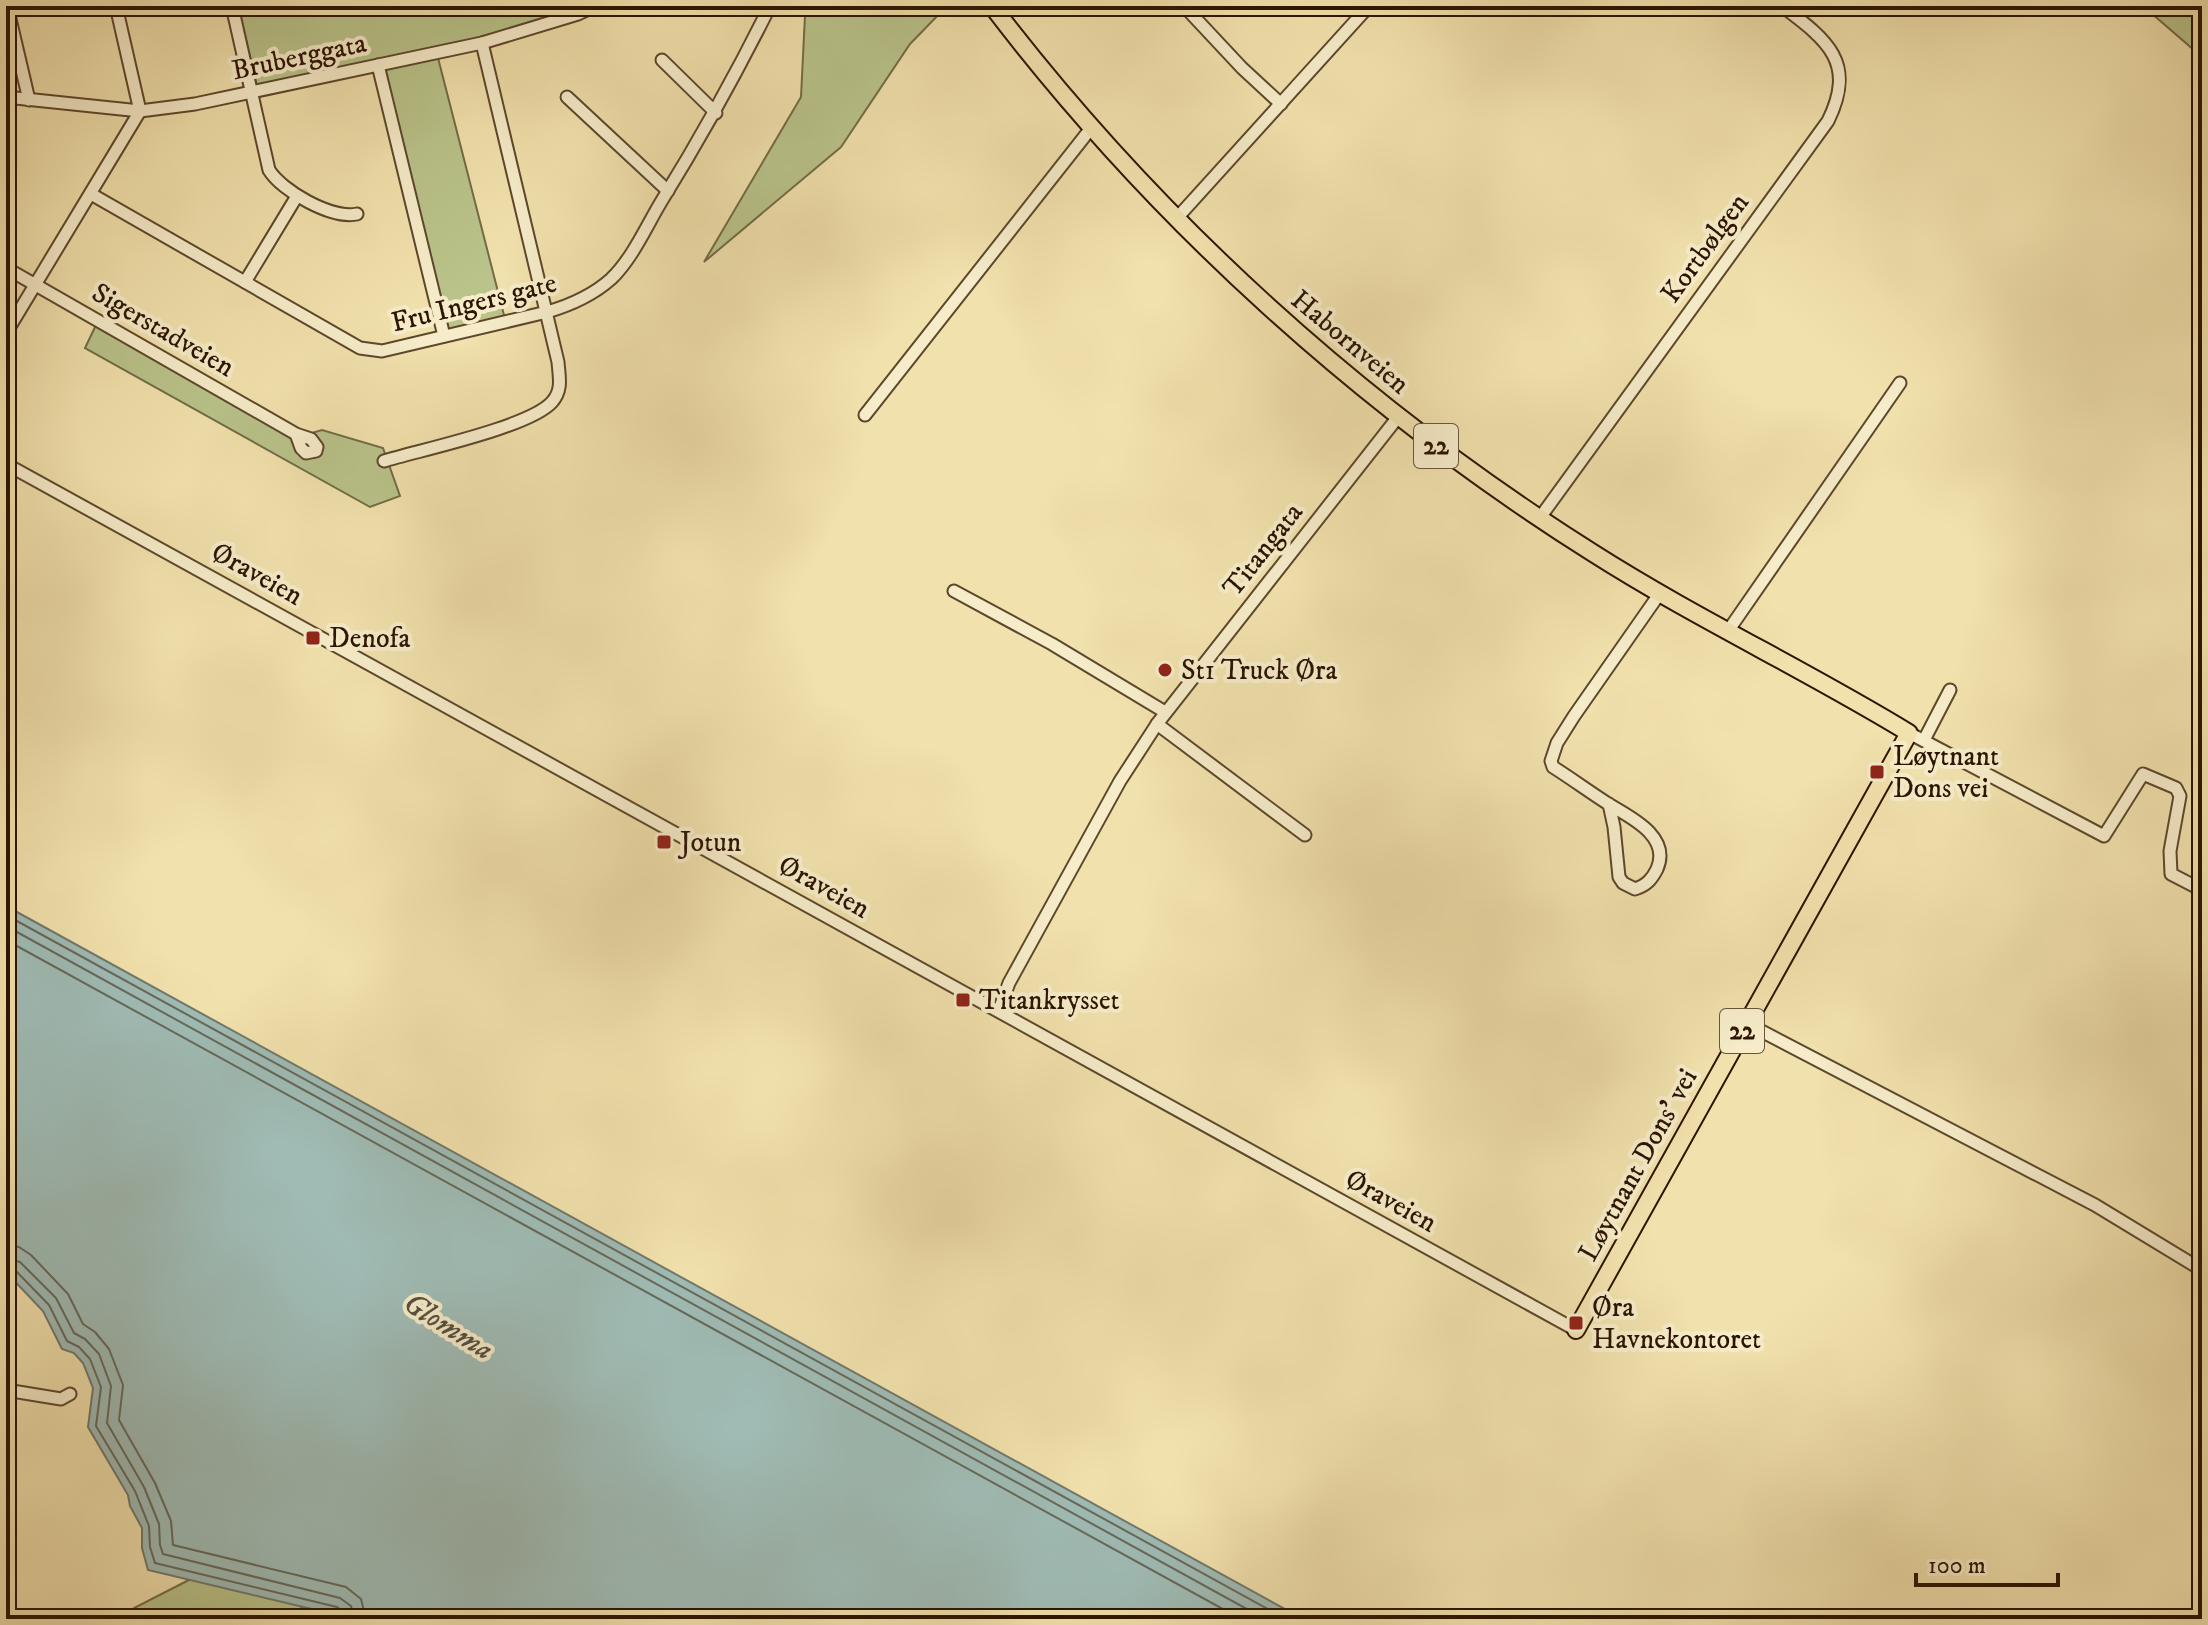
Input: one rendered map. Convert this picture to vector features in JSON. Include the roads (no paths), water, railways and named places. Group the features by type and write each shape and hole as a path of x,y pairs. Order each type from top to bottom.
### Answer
{"highway":[{"name":"Habornveien","path":"992,6 1092,127 1229,271 1398,417 1539,519 1660,593 1916,736"},
{"name":"Løytnant Dons' vei","path":"1576,1330 1746,1023 1916,736"}],"street":[{"path":"7,6 29,100"},
{"path":"6,333 140,111 116,6"},
{"path":"232,6 269,170 275,181 329,212 349,216 357,214"},
{"name":"Bruberggata","path":"6,97 140,111 252,92 482,43 595,6"},
{"path":"1184,6 1281,104"},
{"path":"1177,218 1369,6"},
{"name":"Kortbølgen","path":"1539,519 1828,121 1841,87 1837,63 1817,33 1782,6"},
{"name":"Fru Ingers gate","path":"91,194 360,348 382,351 547,312 596,292 614,276 716,113 768,10"},
{"path":"384,461 465,439 536,415 553,402 560,388 558,362 547,312 482,43"},
{"path":"662,60 716,113"},
{"path":"378,65 444,336"},
{"path":"567,97 668,191"},
{"path":"865,415 1092,127"},
{"path":"245,282 297,196"},
{"name":"Sigerstadveien","path":"6,268 296,434"},
{"path":"1728,631 1900,383"},
{"name":"Titangata","path":"999,1010 1009,983 1094,827 1165,712 1398,417"},
{"name":"Øraveien","path":"6,464 1576,1330"},
{"path":"954,591 1052,644 1165,712"},
{"path":"1609,804 1619,877 1635,889 1641,887 1650,882 1661,853 1654,839 1644,827 1553,767 1551,758 1567,726 1660,593"},
{"path":"1950,690 1916,736 2104,836 2143,774 2176,788 2180,796 2170,851 2171,874 2202,890"},
{"path":"1157,724 1305,835"},
{"path":"1746,1023 2087,1201 2202,1270"},
{"path":"6,1390 61,1399 70,1394"},
{"path":"6,1544 6,1564"}],"water":[{"name":"Glomma","path":"6,906 1303,1619 340,1619 341,1616 148,1570 142,1548 142,1528 130,1506 128,1495 88,1427 93,1388 83,1363 74,1353 62,1349 43,1311 6,1272"}],"place":[{"name":"Denofa","path":"313,638"},
{"name":"St1 Truck Øra","path":"1165,670"},
{"name":"Løytnant Dons vei","path":"1877,772"},
{"name":"Jotun","path":"664,842"},
{"name":"Titankrysset","path":"963,1000"},
{"name":"Øra Havnekontoret","path":"1576,1323"}]}
